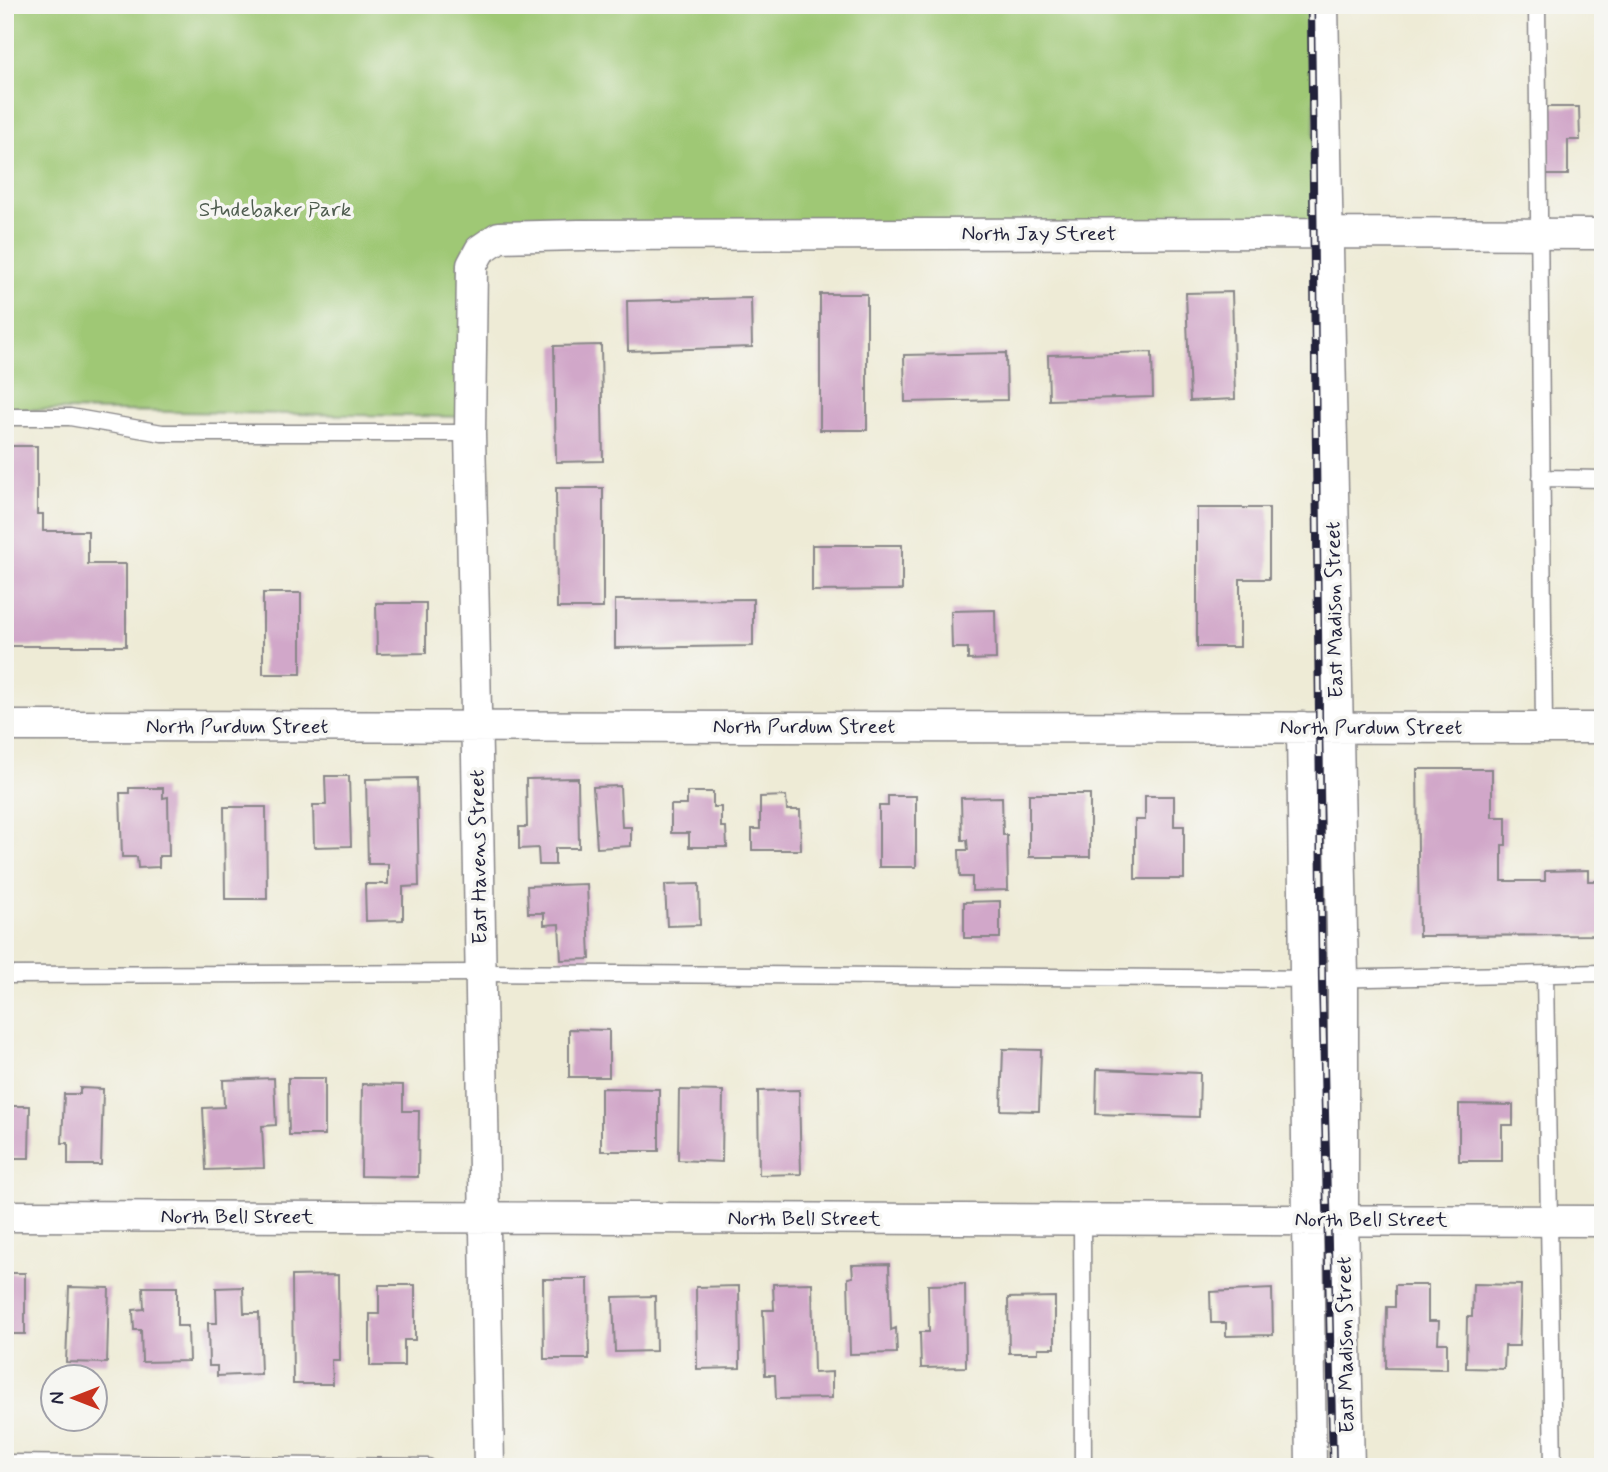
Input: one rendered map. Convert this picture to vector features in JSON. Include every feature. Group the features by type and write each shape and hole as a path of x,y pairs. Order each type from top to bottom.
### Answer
{"street":[{"name":"East Madison Street","path":"1323,5 1343,978 1343,1220 1349,1467"},
{"name":"North Jay Street","path":"480,250 499,237 579,234 1603,234"},
{"name":"East Havens Street","path":"480,250 472,265 470,433 489,1467"},
{"name":"North Purdum Street","path":"5,726 1603,728"},
{"name":"East Madison Street","path":"1301,727 1311,1467"},
{"name":"North Bell Street","path":"5,1216 1603,1221"}],"lane":[{"path":"1537,5 1544,728"},
{"path":"5,418 70,417 162,433 470,433"},
{"path":"1541,478 1603,479"},
{"path":"5,975 481,973 1304,979 1603,973"},
{"path":"1545,974 1553,1467"},
{"path":"1082,1220 1083,1467"},
{"path":"5,1463 428,1467"}],"green space":[{"name":"Studebaker Park","path":"5,5 1316,5 1313,233 499,237 472,265 470,417 5,409"}],"building":[{"path":"1546,107 1579,107 1580,140 1568,140 1568,175 1546,175"},
{"path":"1232,292 1235,399 1190,401 1186,293"},
{"path":"820,294 867,294 867,430 820,430"},
{"path":"751,298 752,347 628,351 627,301"},
{"path":"601,345 603,461 556,462 554,346"},
{"path":"1152,352 1153,397 1049,400 1048,355"},
{"path":"1006,353 1007,400 905,402 904,355"},
{"path":"5,431 11,431 11,446 37,446 37,514 43,514 43,531 88,531 88,564 126,564 126,646 5,646"},
{"path":"556,488 603,488 603,608 557,608"},
{"path":"1197,508 1269,508 1269,579 1240,579 1240,647 1197,647"},
{"path":"812,545 902,545 902,590 812,591"},
{"path":"263,593 301,593 301,674 263,674"},
{"path":"753,599 753,646 615,648 615,600"},
{"path":"376,603 426,603 426,653 377,654"},
{"path":"995,610 996,659 968,660 968,648 952,648 951,611"},
{"path":"1417,769 1492,769 1492,817 1506,817 1506,845 1502,845 1502,881 1545,881 1545,871 1588,870 1588,881 1603,881 1603,935 1419,936"},
{"path":"325,776 349,776 351,846 314,847 313,805 326,805"},
{"path":"417,778 419,886 403,887 403,920 366,921 365,884 388,884 388,864 368,864 366,779"},
{"path":"578,778 579,848 555,848 555,865 539,865 538,848 519,849 519,827 527,827 526,779"},
{"path":"620,786 622,827 631,827 631,846 597,848 593,787"},
{"path":"129,788 163,788 163,798 168,797 169,856 159,856 159,867 138,868 137,857 122,857 120,793 129,793"},
{"path":"687,792 713,792 713,807 721,807 721,827 726,827 727,847 689,847 689,833 671,833 671,805 687,805"},
{"path":"1029,794 1090,794 1090,857 1029,857"},
{"path":"786,796 787,810 800,810 801,850 752,850 752,829 760,829 760,797"},
{"path":"888,796 916,796 916,867 879,867 879,806 888,806"},
{"path":"1145,796 1174,796 1174,826 1184,826 1184,879 1135,879 1135,820 1145,820"},
{"path":"1002,797 1003,835 1007,835 1008,890 972,891 972,877 960,877 959,850 968,850 967,840 962,840 961,798"},
{"path":"224,807 266,807 267,899 225,899"},
{"path":"587,884 590,959 561,960 559,924 544,925 544,913 528,913 527,886"},
{"path":"699,884 700,925 667,926 665,885"},
{"path":"1000,901 1000,938 964,938 964,902"},
{"path":"569,1029 609,1030 609,1077 569,1077"},
{"path":"1003,1049 1041,1050 1039,1111 1001,1110"},
{"path":"1097,1069 1200,1073 1199,1117 1096,1114"},
{"path":"274,1078 276,1125 262,1126 264,1168 206,1170 203,1108 224,1107 223,1080"},
{"path":"288,1078 325,1078 325,1135 289,1135"},
{"path":"362,1084 403,1085 403,1111 419,1111 418,1177 361,1176"},
{"path":"80,1088 103,1089 101,1165 68,1165 68,1143 62,1143 64,1094 80,1094"},
{"path":"601,1088 659,1089 659,1151 601,1151"},
{"path":"679,1090 723,1091 722,1162 678,1160"},
{"path":"799,1090 801,1174 759,1175 758,1091"},
{"path":"1459,1104 1513,1105 1513,1125 1502,1125 1502,1161 1459,1161"},
{"path":"5,1106 30,1106 29,1158 5,1158"},
{"path":"889,1264 891,1330 896,1328 897,1353 850,1354 848,1278 853,1277 852,1265"},
{"path":"5,1273 25,1273 25,1334 9,1334 9,1362 5,1362"},
{"path":"338,1275 339,1360 332,1360 333,1384 293,1384 292,1276"},
{"path":"543,1279 588,1279 589,1359 544,1359"},
{"path":"812,1283 814,1373 832,1372 832,1398 776,1399 775,1375 765,1375 763,1310 774,1310 773,1284"},
{"path":"965,1284 966,1367 921,1368 920,1332 929,1332 928,1285"},
{"path":"1473,1284 1521,1285 1519,1346 1505,1346 1504,1369 1466,1368 1467,1317 1472,1317"},
{"path":"379,1285 415,1285 415,1340 404,1340 404,1366 370,1366 370,1314 379,1314"},
{"path":"1395,1285 1428,1285 1428,1321 1439,1321 1438,1343 1447,1343 1447,1369 1386,1368 1387,1307 1395,1307"},
{"path":"739,1286 740,1368 697,1369 696,1287"},
{"path":"69,1287 109,1288 107,1363 66,1362"},
{"path":"143,1287 177,1287 177,1326 188,1326 189,1361 142,1362 141,1330 134,1330 133,1310 144,1309"},
{"path":"243,1287 244,1313 259,1313 261,1374 217,1376 217,1366 209,1366 208,1323 217,1323 216,1288"},
{"path":"1272,1289 1273,1335 1226,1336 1226,1323 1211,1323 1210,1292"},
{"path":"655,1296 656,1351 615,1352 613,1297"},
{"path":"1055,1297 1055,1348 1038,1348 1038,1353 1009,1353 1008,1298"}],"railway":[{"path":"1311,5 1322,979 1333,1467"}]}
